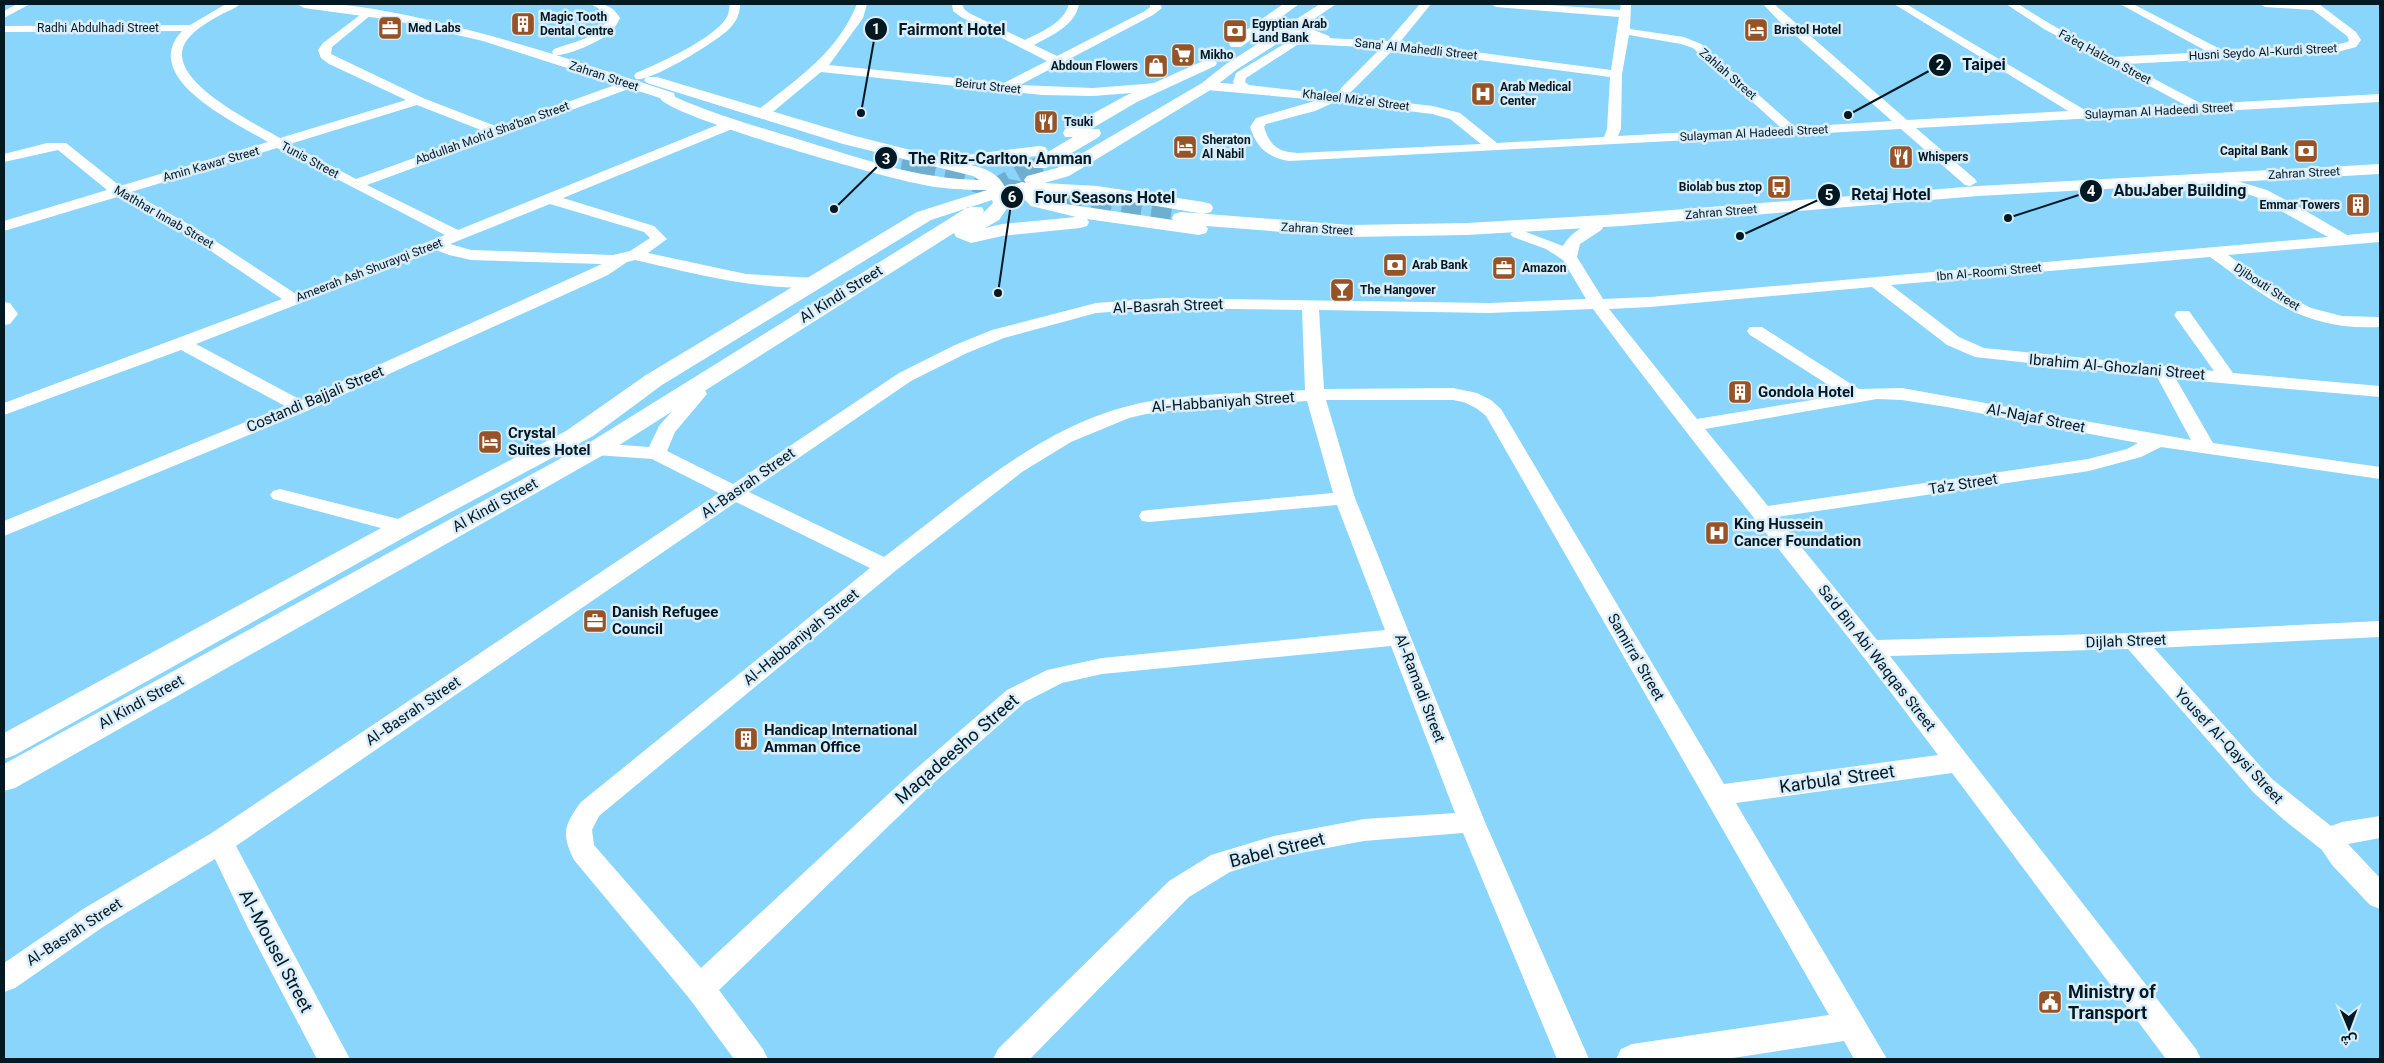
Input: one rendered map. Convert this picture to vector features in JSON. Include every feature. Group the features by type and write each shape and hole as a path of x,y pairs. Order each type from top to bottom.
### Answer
{"main road":[{"name":"Zahran Street","path":"304,4 368,12 487,38 698,98 904,164"},
{"name":"Zahran Street","path":"349,4 460,23 558,52 642,82"},
{"path":"1290,4 1222,59 1209,75 1044,161 1024,163 1020,170 1021,186 1037,202 1056,208 1144,222 1264,234 1338,238 1409,239 1595,228 1616,216"},
{"path":"945,162 1044,161 1131,99 1292,27 1329,4"},
{"path":"1292,27 1324,40"},
{"path":"642,82 672,102 732,124 872,168 944,184 997,189 1021,186 1058,175 1207,86 1222,59"},
{"path":"596,449 635,432 832,314 941,245 992,216 1002,203 997,189 986,176 945,162 849,140 762,112 642,82"},
{"path":"1096,151 1095,177 1100,183 1144,199"},
{"name":"Zahran Street","path":"1183,215 1288,228 1350,231 1467,229 1970,182 2380,160"},
{"path":"872,168 903,182 915,198 914,213 887,239"},
{"name":"Zahran Street","path":"1616,216 1984,190 2380,169"},
{"path":"1021,186 1092,190 1237,212 1323,218 1616,216"},
{"path":"571,439 654,380 924,216 997,189"},
{"name":"Al Kindi Street","path":"4,747 403,527 571,439 967,209 596,449 4,779"},
{"path":"941,245 1002,230 1050,224 1144,222"}],"street":[{"path":"4,15 26,4"},
{"name":"Tunis Street","path":"235,4 209,16 192,28 176,53 179,69 186,80 208,100 279,144 458,236"},
{"path":"558,52 599,35 611,25 614,18 610,11 596,4"},
{"name":"Abdullah Moh’d Sha’ban Street","path":"355,184 496,131 642,82 718,33 734,16 735,4"},
{"path":"762,112 818,69 857,18 862,4"},
{"path":"957,4 959,11 965,15 1057,61"},
{"path":"1025,45 1062,23 1073,12 1074,4"},
{"path":"1004,88 1149,14 1156,8 1155,4"},
{"path":"1346,90 1391,45 1426,4"},
{"path":"1333,98 1297,112 1261,121 1257,127 1264,145 1272,153 1282,157 1308,158 1493,147 1612,135 1616,74 1624,31 1625,9 1574,10 1496,4"},
{"path":"1556,4 1568,6 1574,10"},
{"path":"1768,4 1903,125 1970,182"},
{"path":"1899,4 2082,115"},
{"name":"Fa'eq Halzon Street","path":"2011,4 2042,24 2200,108"},
{"path":"2125,4 2222,55"},
{"path":"2265,4 2314,5"},
{"name":"Husni Seydo Al-Kurdi Street","path":"2111,61 2334,49 2352,45 2355,40 2352,34 2314,5"},
{"path":"368,12 327,45 324,50 325,55 333,61 418,101 496,131"},
{"name":"Radhi Abdulhadi Street","path":"4,29 192,28"},
{"name":"Zahlah Street","path":"1624,31 1678,40 1697,46 1792,131"},
{"name":"Sana' Al Mahedli Street","path":"1244,88 1239,82 1240,76 1293,43 1305,40 1391,45 1616,74"},
{"name":"Beirut Street","path":"818,69 1040,92 1108,93 1131,99"},
{"name":"Beirut Street","path":"935,82 1040,92 1093,92 1156,87"},
{"name":"Khaleel Miz'el Street","path":"1207,86 1283,92 1427,109 1450,114 1467,124 1493,147"},
{"path":"1283,92 1290,99 1297,112"},
{"name":"Sulayman Al Hadeedi Street","path":"1612,135 1628,139 2379,99"},
{"name":"Amin Kawar Street","path":"4,226 418,101"},
{"name":"Ameerah Ash Shurayqi Street","path":"4,409 183,344 458,236 732,124"},
{"name":"Mathhar Innab Street","path":"4,158 47,147 61,146 118,192 192,232 294,300"},
{"path":"2268,175 2265,185 2274,198"},
{"path":"2205,178 2241,185 2274,198 2344,240"},
{"name":"Costandi Bajjali Street","path":"4,529 300,407 602,272 658,241 659,238 656,235 637,233 544,201"},
{"path":"1569,257 1569,248 1576,238 1595,228"},
{"name":"Sa'd Bin Abi Waqqas Street","path":"1518,234 1552,246 1569,257 1598,305 1637,357 1871,648 1956,762 2185,1059"},
{"name":"Ibn Al-Roomi Street","path":"1598,305 1729,297 2380,237"},
{"path":"436,244 455,252 471,255 628,257 750,281 790,284 815,283"},
{"name":"Djibouti Street","path":"2215,253 2280,298 2317,316 2338,321 2380,322"},
{"name":"Ibrahim Al-Ghozlani Street","path":"1876,282 1953,341 1970,350 1992,355 2378,392"},
{"name":"Al-Basrah Street","path":"4,979 93,918 220,842 905,377 961,349 998,334 1038,322 1104,308 1163,303 1489,308 1598,305"},
{"name":"Al-Ramadi Street","path":"1310,306 1315,395 1344,498 1401,637 1472,822 1573,1059"},
{"path":"4,307 9,314 4,320"},
{"path":"2183,315 2228,377"},
{"path":"1756,331 1856,395"},
{"path":"183,344 300,407"},
{"path":"2163,372 2205,447"},
{"name":"Al-Najaf Street","path":"1693,425 1812,406 1856,395 1876,393 1902,394 2158,441 2380,473"},
{"path":"656,453 666,430 698,394"},
{"name":"Samirra' Street","path":"1315,395 1453,394 1470,397 1484,404 1494,413 1871,1059"},
{"name":"Al-Habbaniyah Street","path":"752,1059 700,988 584,852 577,837 580,824 590,809 886,567 1015,468 1064,438 1122,414 1146,408 1184,403 1315,395"},
{"name":"Ta'z Street","path":"1763,513 2089,465 2134,453 2158,441"},
{"path":"596,449 656,453 886,567"},
{"path":"280,495 403,527"},
{"path":"1149,516 1344,498"},
{"name":"Dijlah Street","path":"1871,648 2134,641 2380,629"},
{"name":"Maqadeesho Street","path":"700,988 919,781 1016,696 1035,686 1056,676 1102,666 1401,637"},
{"name":"Yousef Al-Qaysi Street","path":"2134,641 2262,786 2292,812 2332,842 2342,857 2380,897"},
{"name":"Karbula' Street","path":"1717,795 1956,762"},
{"name":"Babel Street","path":"1009,1059 1179,889 1221,864 1274,847 1364,830 1472,822"},
{"path":"2332,842 2342,833 2380,828"},
{"name":"Al-Mousel Street","path":"220,842 257,917 334,1059"},
{"path":"1632,1059 1851,1026"}],"tunnel":[{"path":"1027,171 1040,164"},
{"path":"901,167 921,171"},
{"path":"915,170 998,187"},
{"path":"998,187 1029,170"},
{"path":"992,190 998,187"},
{"path":"998,187 1083,204 1181,218"}],"place":[{"name":"Magic Tooth Dental Centre","path":"523,24"},
{"name":"Med Labs","path":"390,28"},
{"name":"Bristol Hotel","path":"1756,30"},
{"name":"Egyptian Arab Land Bank","path":"1235,31"},
{"name":"Mikho","path":"1183,55"},
{"name":"Abdoun Flowers","path":"1156,66"},
{"name":"Arab Medical Center","path":"1483,94"},
{"name":"Fairmont Hotel","path":"861,113"},
{"name":"Taipei","path":"1848,115"},
{"name":"Tsuki","path":"1046,122"},
{"name":"Sheraton Al Nabil","path":"1185,147"},
{"name":"Capital Bank","path":"2306,151"},
{"name":"Whispers","path":"1901,157"},
{"name":"Biolab bus ztop","path":"1779,187"},
{"name":"Emmar Towers","path":"2358,205"},
{"name":"The Ritz-Carlton, Amman","path":"834,209"},
{"name":"AbuJaber Building","path":"2008,218"},
{"name":"Retaj Hotel","path":"1740,236"},
{"name":"Arab Bank","path":"1395,265"},
{"name":"Amazon","path":"1504,268"},
{"name":"The Hangover","path":"1342,290"},
{"name":"Four Seasons Hotel","path":"998,293"},
{"name":"Gondola Hotel","path":"1740,392"},
{"name":"Crystal Suites Hotel","path":"490,442"},
{"name":"King Hussein Cancer Foundation","path":"1717,533"},
{"name":"Danish Refugee Council","path":"595,621"},
{"name":"Handicap International Amman Office","path":"746,739"},
{"name":"Ministry of Transport","path":"2050,1002"}]}
